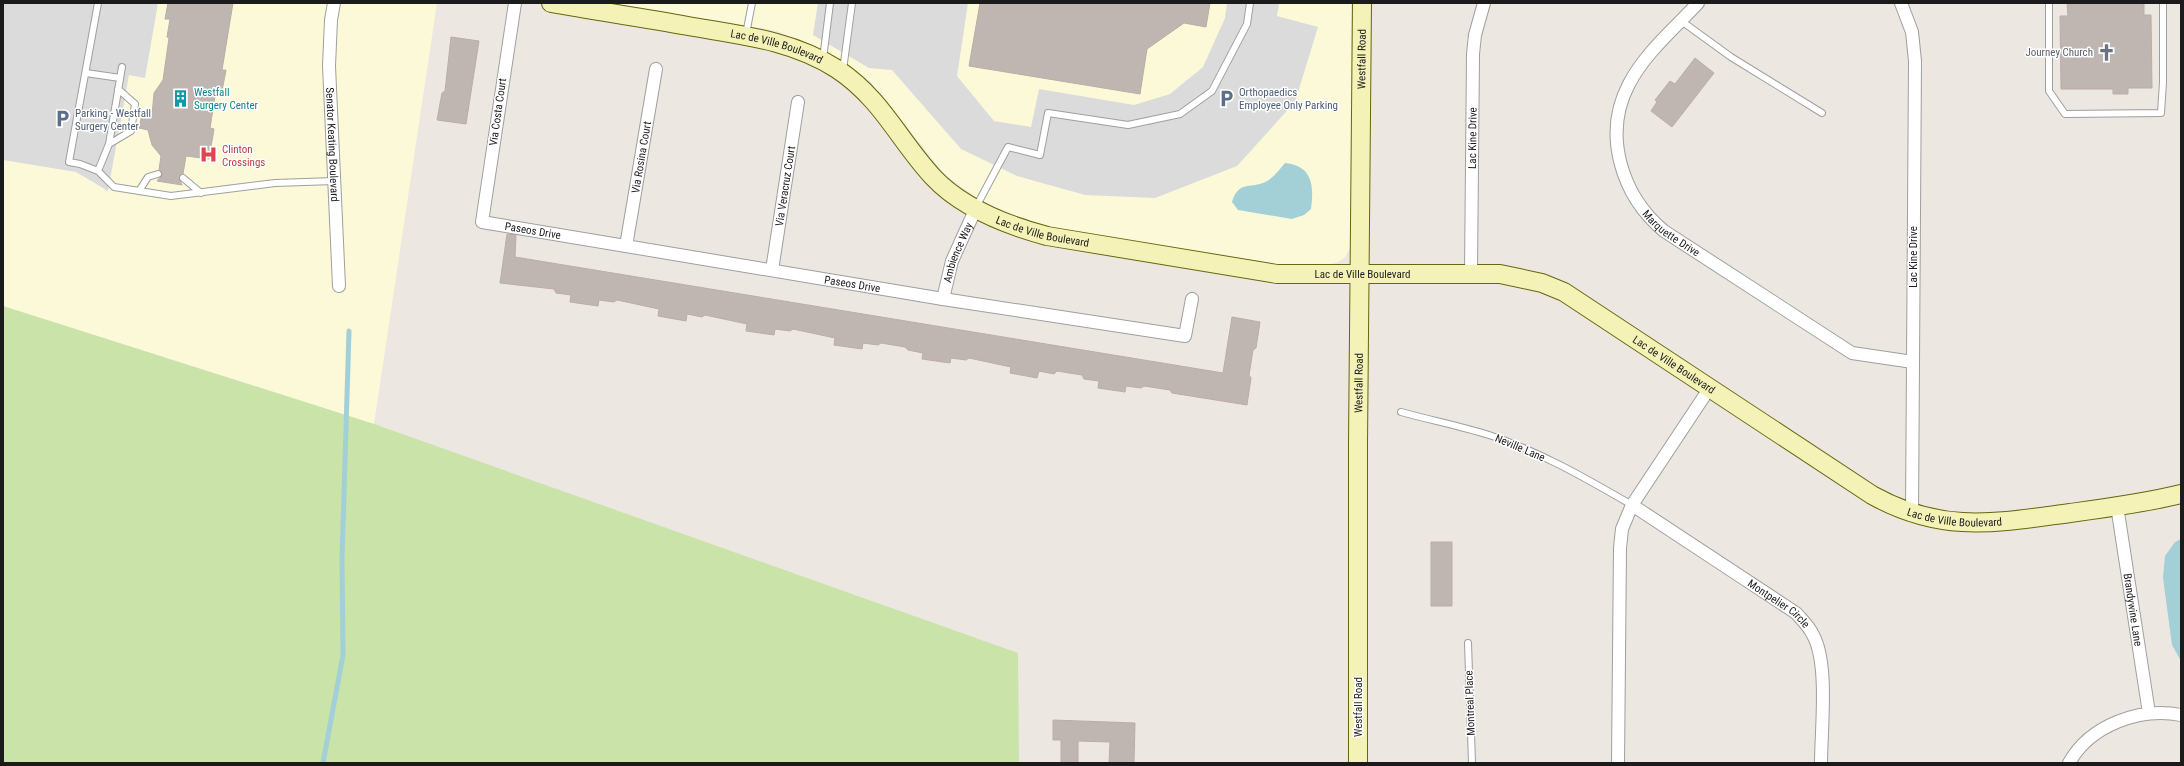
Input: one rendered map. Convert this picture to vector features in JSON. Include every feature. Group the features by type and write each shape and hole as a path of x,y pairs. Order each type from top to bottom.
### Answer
{"street":[{"name":"Senator Keating Boulevard","path":"334,3 331,20 329,66 339,286"},
{"name":"Via Costa Court","path":"482,222 514,3"},
{"name":"Lac de Ville Boulevard","path":"551,3 622,12 746,36 790,46 822,60 843,73 880,107 934,178 950,191 976,208 1019,228 1046,236 1277,274 1500,274 1524,278 1564,292 1872,495 1891,505 1912,513 1950,522 1985,523 2117,506 2181,494"},
{"name":"Westfall Road","path":"1358,763 1358,444 1361,274 1362,3"},
{"name":"Lac Kine Drive","path":"1470,274 1473,54 1475,35 1484,3"},
{"name":"Marquette Drive","path":"1698,3 1680,20 1642,64 1629,84 1620,104 1616,129 1617,153 1625,179 1637,203 1651,220 1664,231 1852,353 1913,362"},
{"name":"Lac Kine Drive","path":"1901,3 1912,32 1915,61 1912,513"},
{"name":"Via Rosina Court","path":"626,246 656,69"},
{"name":"Via Veracruz Court","path":"772,270 798,102"},
{"name":"Ambience Way","path":"943,299 952,261 976,208"},
{"name":"Paseos Drive","path":"482,222 943,299 1185,336 1192,299"},
{"path":"1618,763 1620,548 1622,530 1632,505 1710,389"},
{"name":"Montpelier Circle","path":"1632,505 1796,613 1806,624 1816,641 1822,670 1821,763"},
{"name":"Brandywine Lane","path":"2117,506 2149,713"},
{"path":"2069,763 2088,739 2108,726 2132,716 2149,713 2181,715"}],"lane":[{"path":"98,3 70,162 98,171 114,187 171,196 275,183 334,181"},
{"path":"746,36 752,3"},
{"path":"822,60 830,3"},
{"path":"843,73 852,3"},
{"path":"976,208 1008,147 1040,155 1048,113 1128,125 1180,114 1212,91 1247,24 1250,3"},
{"path":"2048,3 2049,91 2065,114 2161,113 2163,82 2163,3"},
{"path":"1680,20 1731,57 1822,113"},
{"path":"98,171 109,144 122,67"},
{"path":"86,73 120,78"},
{"path":"109,144 131,131 135,104 118,88"},
{"path":"140,191 148,176 158,174"},
{"path":"183,178 201,193"},
{"name":"Neville Lane","path":"1401,412 1490,435 1519,447 1590,481 1632,505"},
{"name":"Montreal Place","path":"1468,643 1472,763"}],"shaded area":[{"name":"Clinton Crossings","path":"3,3 437,3 374,424 3,306"},
{"name":"Parking - Westfall Surgery Center","path":"3,3 158,3 145,78 129,75 108,191 76,172 3,160"},
{"path":"611,3 1351,3 1351,247 1345,257 1338,262 1328,265 1276,264 1065,230 1022,220 977,198 945,175 870,81 821,50 777,31"},
{"name":"Orthopaedics Employee Only Parking","path":"818,3 968,3 957,76 994,121 1031,127 1039,89 1134,105 1170,94 1203,67 1225,18 1227,3 1279,3 1277,16 1318,27 1295,102 1237,166 1155,198 1085,195 1017,176 961,149 892,70 869,68 813,35"}],"green space":[{"path":"3,306 374,424 1018,653 1019,763 3,763"}],"water":[{"path":"1285,163 1301,168 1310,178 1312,193 1311,209 1304,215 1292,219 1238,210 1232,202 1238,190 1246,186 1261,184 1267,181"},
{"path":"2181,539 2181,661 2172,645 2163,578 2165,556 2175,542"}],"building":[{"name":"Westfall Surgery Center","path":"168,3 233,3 222,70 226,70 222,91 216,90 210,128 214,129 209,159 186,156 183,174 179,178 182,185 157,181 162,175 159,170 161,156 152,145 148,130 139,128 142,114 152,115 154,93 163,80 169,38 167,37 170,19 165,19"},
{"path":"980,3 1210,3 1206,27 1184,23 1147,49 1140,94 969,66"},
{"name":"Journey Church","path":"2067,3 2144,3 2144,15 2151,15 2152,88 2128,88 2128,94 2113,94 2113,89 2061,89 2060,16 2068,16"},
{"path":"451,37 479,41 466,124 437,120 442,93 445,91"},
{"path":"1695,58 1714,73 1672,127 1651,111 1657,102 1655,100 1670,81 1675,84"},
{"path":"507,234 516,235 515,257 1223,373 1232,317 1260,322 1256,348 1253,350 1249,375 1251,378 1247,405 1172,393 1170,390 1144,386 1141,388 1126,386 1125,392 1098,388 1099,381 1084,379 1082,375 1057,371 1054,374 1039,371 1037,378 1010,373 1011,367 969,358 966,360 951,358 950,363 922,359 923,353 908,350 905,347 881,343 878,345 863,343 862,349 834,345 835,338 793,329 790,331 775,329 774,335 746,331 747,324 705,315 702,317 687,314 686,321 658,316 659,309 617,300 614,302 599,300 598,306 570,302 571,295 556,293 554,289 500,283"},
{"path":"1431,542 1452,542 1452,606 1431,606"},
{"path":"1053,720 1135,723 1134,763 1109,763 1110,742 1078,741 1078,763 1061,763 1061,740 1053,740"}],"waterway":[{"path":"323,763 343,655 342,559 349,331"}],"place":[{"name":"Journey Church","path":"2106,52"},
{"name":"Westfall Surgery Center","path":"181,98"},
{"name":"Orthopaedics Employee Only Parking","path":"1226,98"},
{"name":"Parking - Westfall Surgery Center","path":"62,119"},
{"name":"Clinton Crossings","path":"209,155"}]}
